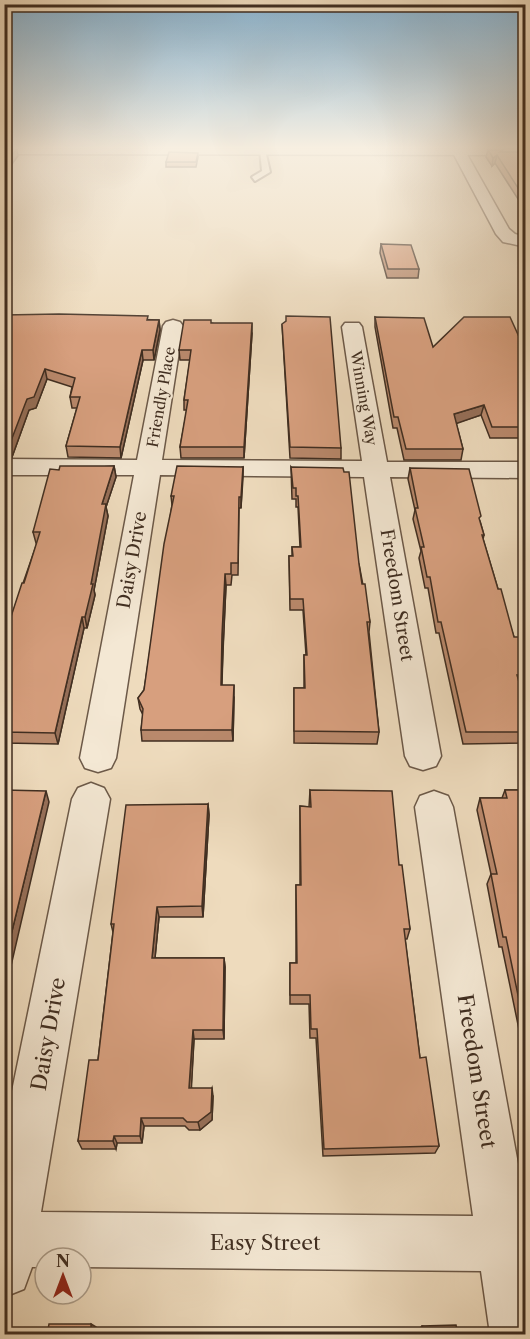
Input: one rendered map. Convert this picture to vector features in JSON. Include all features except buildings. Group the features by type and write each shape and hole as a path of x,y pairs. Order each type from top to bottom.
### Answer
{"street":[{"path":"492,211 508,238 525,242"},
{"name":"Friendly Place","path":"148,468 173,326"},
{"name":"Winning Way","path":"352,327 376,469"},
{"path":"4,467 525,470"},
{"name":"Daisy Drive","path":"6,1249 94,778 148,468"},
{"name":"Freedom Street","path":"376,469 423,756"},
{"name":"Freedom Street","path":"434,807 515,1244 519,1335"},
{"name":"Easy Street","path":"6,1249 515,1244"}]}
